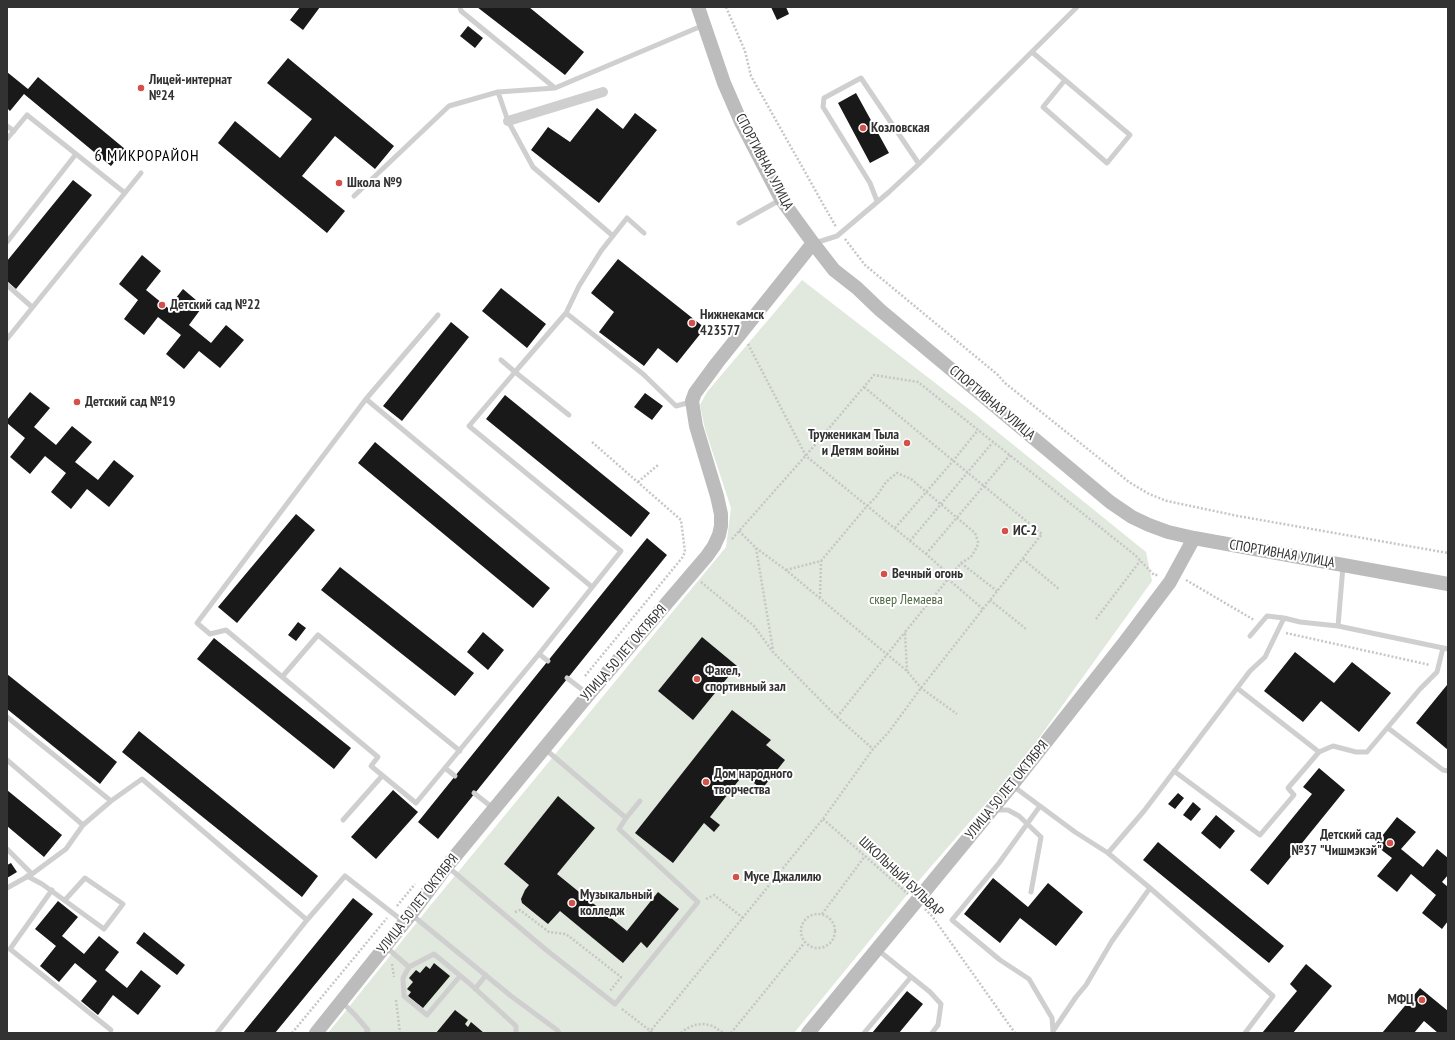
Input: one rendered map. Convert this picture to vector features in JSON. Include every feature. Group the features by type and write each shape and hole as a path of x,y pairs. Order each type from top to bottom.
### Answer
{"street":[{"name":"СПОРТИВНАЯ УЛИЦА","path":"698,7 724,83 741,122 781,200 812,243 834,270 1110,502 1132,517 1168,532 1448,584"},
{"path":"508,121 603,92"},
{"path":"692,401 695,393 717,362 812,243"},
{"name":"УЛИЦА 50 ЛЕТ ОКТЯБРЯ","path":"316,1033 408,918 447,866 714,546 721,526 721,514 696,426 692,401"},
{"name":"УЛИЦА 50 ЛЕТ ОКТЯБРЯ","path":"808,1033 992,810 1124,643 1174,574 1194,538"}],"lane":[{"path":"460,7 461,11 555,88"},
{"path":"812,243 837,236 919,164 1077,7"},
{"path":"354,196 449,106 498,92 555,88 705,25"},
{"path":"1032,52 1130,135 1107,163 1043,107 1065,80"},
{"path":"877,201 870,183 822,107 824,98 861,78 919,164"},
{"path":"498,92 508,121 533,167 613,236"},
{"path":"7,139 27,115 125,193"},
{"path":"7,126 14,131"},
{"path":"7,242 76,154"},
{"path":"7,339 141,173"},
{"path":"739,223 781,200"},
{"path":"438,315 366,399 197,624 210,634 226,630 378,757 371,766 416,803 539,654 621,551 469,426 566,313 579,286 601,251 627,218 644,233"},
{"path":"7,285 32,307"},
{"path":"566,313 643,374 676,406 692,401"},
{"path":"501,360 569,415"},
{"path":"366,399 592,587"},
{"path":"1338,626 1343,565"},
{"path":"1174,771 1260,834 1294,795 1288,788 1319,752 1333,746 1356,752 1367,752 1437,672 1446,649 1338,626 1300,622 1267,616 1250,636"},
{"path":"1108,853 1144,812 1250,671 1266,657 1284,618"},
{"path":"282,677 318,635 460,751"},
{"path":"539,654 548,661"},
{"path":"567,678 589,694"},
{"path":"1237,688 1319,752"},
{"path":"7,717 111,801"},
{"path":"1388,728 1443,770 1448,771"},
{"path":"544,748 626,818"},
{"path":"7,760 83,825"},
{"path":"445,768 454,776"},
{"path":"343,820 382,776"},
{"path":"7,888 30,875 66,849 83,825 111,801 142,779 307,920"},
{"path":"1012,785 1075,832 1108,853 1273,996 1245,1033"},
{"path":"474,793 494,809"},
{"path":"447,866 507,915 545,949 615,1004 698,902 619,829 640,801"},
{"path":"1040,806 999,863 952,920 1000,960 1029,979 1052,1018 1053,1032"},
{"path":"992,810 1008,810 1019,816 1041,837 1031,892"},
{"path":"7,849 30,875 104,929 123,904 85,878 65,900"},
{"path":"217,1033 307,920 345,876 392,913 408,918 486,975 560,1033"},
{"path":"1053,1032 1076,997 1086,985 1112,941 1150,888"},
{"path":"52,890 10,949 111,1030"},
{"path":"385,946 409,967"},
{"path":"877,949 930,992 940,1004 938,1025 932,1033"},
{"path":"460,976 426,1015 404,996 403,978 409,967 434,954 460,976 475,989 516,1026 516,1033"},
{"path":"475,989 486,975"},
{"path":"864,1033 911,977"},
{"path":"342,1001 368,1030 366,1033"}],"path":[{"path":"726,7 745,51 751,76 840,233 865,265 998,375 1004,383 1129,482 1149,494 1167,502 1448,553"},
{"path":"746,340 806,456 895,528 951,576"},
{"path":"729,543 806,456 874,375 918,382 1140,561 1154,575 1174,574"},
{"path":"615,1004 651,1032 823,819 874,748 888,733 921,688 1042,534 864,387"},
{"path":"895,528 978,430"},
{"path":"580,682 679,562 685,552 681,520 592,442"},
{"path":"910,541 993,442"},
{"path":"926,554 1010,455"},
{"path":"638,482 658,465"},
{"path":"786,570 821,561 876,497 886,482 897,473 911,479 975,532 978,542 977,547 971,557 961,563 837,717"},
{"path":"739,531 756,548 786,570 907,671 921,688 957,714"},
{"path":"756,548 773,652"},
{"path":"1022,559 1059,589"},
{"path":"820,599 821,561"},
{"path":"1096,619 1140,561"},
{"path":"679,562 754,626 773,652 837,717 874,748"},
{"path":"961,563 997,591"},
{"path":"948,579 983,609"},
{"path":"990,600 1026,629"},
{"path":"906,632 907,671"},
{"name":"ШКОЛЬНЫЙ БУЛЬВАР","path":"823,819 932,916 1015,1033"},
{"path":"822,914 865,856"},
{"path":"292,1033 416,883"},
{"path":"698,902 714,895 743,918"},
{"path":"507,915 520,910 549,932 566,934 621,978 606,996"},
{"path":"822,914 831,921 834,931 833,937 826,945 820,947 809,945 805,942 801,932 803,922 811,915 822,914"},
{"path":"731,1033 805,942"},
{"path":"681,1033 694,1025 704,1024 713,1026 723,1033"}],"green space":[{"name":"сквер Лемаева","path":"802,280 974,413 1146,552 1152,581 1021,763 915,885 794,1033 328,1033 430,906 726,547 731,508 705,429 700,405 707,392"}],"building":[{"path":"300,7 320,7 303,30 290,20"},
{"path":"477,7 529,7 584,52 565,75"},
{"path":"771,7 786,7 789,14 777,20"},
{"path":"468,26 483,38 475,48 460,36"},
{"path":"288,58 394,146 375,169 335,136 302,176 345,211 327,233 218,143 235,121 280,158 312,119 267,83"},
{"path":"7,72 28,89 38,77 125,149 111,166 24,94 10,111 7,108"},
{"name":"Козловская","path":"856,93 889,153 870,163 838,103"},
{"path":"597,108 623,129 635,113 657,130 599,203 531,150 548,127 570,142"},
{"path":"73,180 92,195 16,289 7,281 7,261"},
{"path":"142,255 161,271 146,290 168,308 183,289 203,306 189,325 211,343 226,325 244,340 220,368 199,351 184,369 166,354 181,335 158,317 144,335 124,319 138,300 119,284"},
{"path":"618,259 705,328 677,363 658,348 644,366 599,332 614,312 591,293"},
{"path":"501,288 546,324 527,348 482,311"},
{"path":"451,322 469,337 402,421 383,406"},
{"path":"30,392 50,408 34,427 56,445 72,426 92,442 75,462 98,480 114,460 134,476 109,507 87,489 71,509 51,492 66,473 45,456 30,474 10,457 25,438 7,423 7,420"},
{"path":"645,393 663,406 652,420 634,407"},
{"path":"505,395 650,513 631,537 486,419"},
{"path":"375,442 550,588 533,608 358,463"},
{"path":"296,514 315,530 237,623 218,607"},
{"path":"647,538 667,555 438,839 418,822"},
{"path":"340,567 474,673 455,696 321,590"},
{"path":"298,622 306,628 296,641 288,635"},
{"path":"483,632 504,650 488,670 467,652"},
{"name":"Факел, спортивный зал","path":"702,637 737,666 693,720 658,691"},
{"path":"214,638 351,748 334,769 197,659"},
{"path":"1295,652 1334,683 1352,662 1391,693 1359,732 1321,701 1303,722 1264,691"},
{"path":"7,674 117,762 100,784 7,709"},
{"path":"1447,685 1448,686 1448,750 1416,723"},
{"name":"Дом народного творчества","path":"732,710 771,740 766,745 785,760 762,789 743,775 710,817 720,825 714,832 704,823 673,863 635,833"},
{"path":"139,731 318,876 302,897 122,752"},
{"path":"1319,768 1345,790 1268,885 1250,870 1312,794 1303,787"},
{"path":"7,790 62,835 44,857 7,826"},
{"path":"393,790 418,812 376,859 351,837"},
{"path":"1178,793 1184,798 1175,809 1168,804"},
{"path":"558,796 595,828 557,874 627,931 658,892 679,909 647,948 641,942 623,963 560,911 548,924 522,903 521,899 529,885 504,864"},
{"path":"1193,802 1201,809 1191,821 1183,815"},
{"path":"1216,815 1235,831 1220,849 1201,833"},
{"path":"1397,817 1416,832 1401,849 1423,867 1437,849 1448,858 1448,875 1442,882 1448,887 1448,921 1442,929 1422,913 1436,895 1411,874 1397,892 1377,876 1392,858 1375,845"},
{"path":"1158,842 1284,946 1269,963 1143,860"},
{"path":"11,863 17,872 7,878 7,865"},
{"path":"993,878 1028,907 1048,883 1083,912 1056,946 1020,918 1000,943 964,914"},
{"path":"353,898 373,914 275,1033 243,1033"},
{"path":"58,901 78,917 62,936 84,954 99,936 119,952 105,970 127,988 141,970 161,986 138,1015 113,995 98,1015 81,1001 97,981 75,963 59,982 40,966 56,946 35,929"},
{"path":"144,932 185,965 177,975 136,943"},
{"path":"434,963 450,976 423,1008 408,996 411,992 407,989 413,982 409,978 416,970 420,973 426,966 430,969"},
{"path":"1306,964 1332,986 1293,1033 1262,1033 1297,991 1290,984"},
{"name":"МФЦ","path":"1420,988 1448,1011 1448,1033 1438,1033 1424,1021 1414,1033 1382,1033"},
{"path":"907,991 923,1004 899,1033 872,1033"},
{"path":"455,1010 468,1020 465,1024 468,1027 471,1022 484,1033 436,1033"}],"place":[{"name":"Лицей-интернат №24","path":"141,88"},
{"name":"Козловская","path":"863,128"},
{"name":"Школа №9","path":"339,183"},
{"name":"Детский сад №22","path":"162,305"},
{"name":"Нижнекамск 423577","path":"692,323"},
{"name":"Детский сад №19","path":"77,402"},
{"name":"Труженикам Тыла и Детям войны","path":"907,443"},
{"name":"ИС-2","path":"1005,531"},
{"name":"Вечный огонь","path":"884,574"},
{"name":"Факел, спортивный зал","path":"697,679"},
{"name":"Дом народного творчества","path":"706,782"},
{"name":"Детский сад №37 \"Чишмэкэй\"","path":"1390,843"},
{"name":"Мусе Джалилю","path":"736,877"},
{"name":"Музыкальный колледж","path":"572,903"},
{"name":"МФЦ","path":"1422,1000"}],"district":[{"name":"6 МИКРОРАЙОН","path":"147,156"}]}
